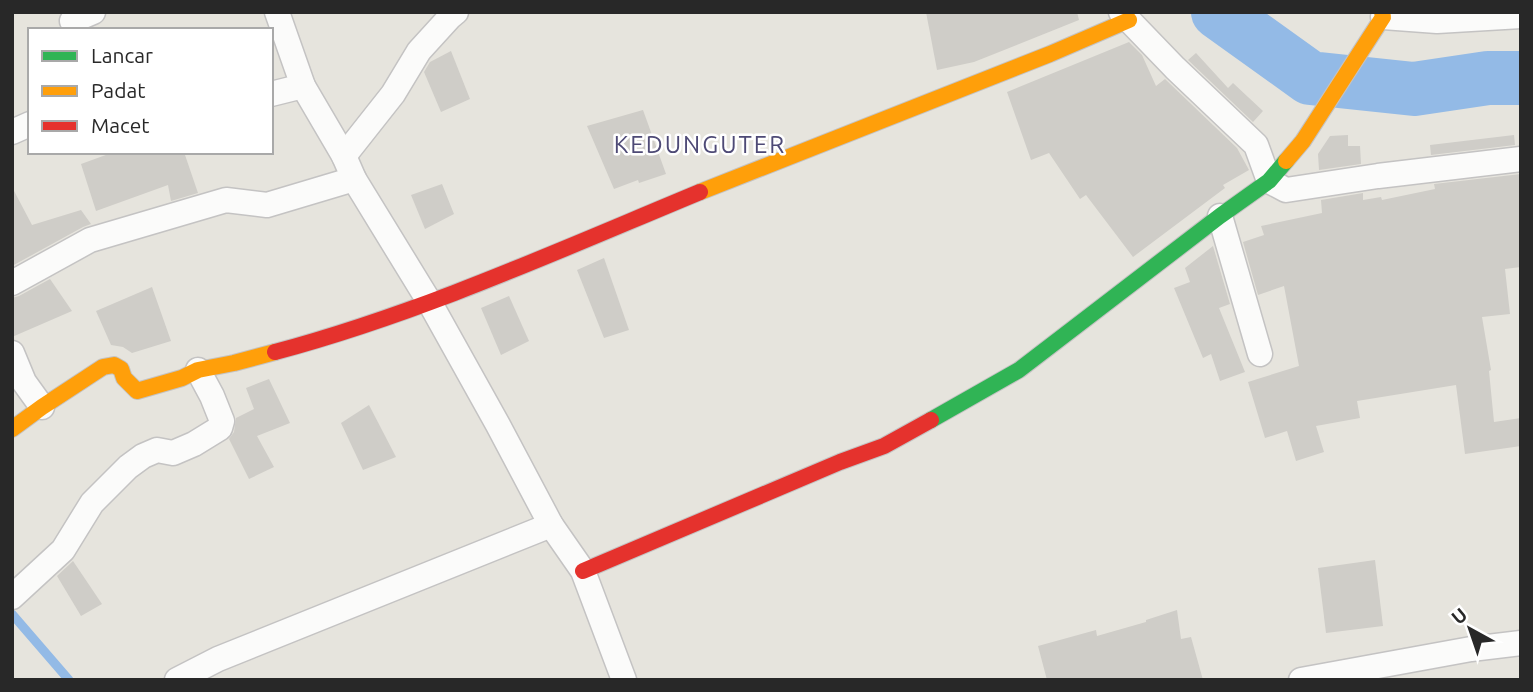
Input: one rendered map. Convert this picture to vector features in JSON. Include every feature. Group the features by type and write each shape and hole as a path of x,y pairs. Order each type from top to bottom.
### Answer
{"street":[{"path":"277,12 303,86 344,156 354,179 430,303 551,525 583,572 624,680"},
{"path":"344,156 393,94 419,51 456,12"},
{"path":"583,572 840,462 884,446 1019,370 1269,181 1303,141 1383,15 1437,21 1521,16"},
{"path":"12,429 103,367 114,365 121,369 124,378 137,391 182,378 198,370 305,344 430,303 713,187 1050,54 1125,16 1256,145 1269,181 1286,190 1391,174 1521,159"},
{"path":"273,94 303,86"},
{"path":"12,132 28,125"},
{"path":"12,283 90,240 226,200 267,205 354,179"},
{"path":"1220,216 1260,354"},
{"path":"12,353 24,382 42,407"},
{"path":"13,597 63,550 92,503 128,467 143,456 158,450 173,453 220,428 222,421 198,370"},
{"path":"177,680 218,659 551,525"},
{"path":"1301,680 1471,649 1521,643"}],"building":[{"path":"926,12 1077,12 1079,20 974,62 937,70"},
{"path":"1129,42 1142,55 1156,86 1165,79 1237,148 1249,170 1223,185 1225,188 1133,257 1086,195 1080,199 1049,153 1031,160 1007,92"},
{"path":"451,51 470,99 441,112 424,72 430,62"},
{"path":"1196,53 1228,88 1233,83 1263,111 1253,122 1188,60"},
{"path":"643,110 666,174 614,189 587,126"},
{"path":"1348,135 1348,146 1360,146 1361,164 1319,170 1318,154 1330,136"},
{"path":"1514,135 1515,145 1431,155 1430,145"},
{"path":"108,154 185,154 198,193 171,201 168,185 96,211 81,164"},
{"path":"1521,174 1521,267 1505,269 1510,314 1482,317 1491,370 1494,422 1521,418 1521,446 1465,454 1456,385 1357,401 1360,418 1316,426 1324,452 1296,461 1287,431 1265,438 1248,382 1299,366 1284,286 1258,295 1243,242 1264,235 1261,226 1322,213 1321,200 1363,193 1363,200 1381,197 1382,200 1435,189 1434,184"},
{"path":"442,184 454,214 425,229 411,195"},
{"path":"12,187 32,225 81,210 91,224 12,266"},
{"path":"1213,246 1230,304 1219,308 1245,372 1220,381 1211,354 1203,358 1174,288 1190,282 1185,268"},
{"path":"604,258 629,330 604,338 577,270"},
{"path":"50,279 72,311 12,337 12,298"},
{"path":"152,287 171,341 132,353 123,347 111,345 96,311"},
{"path":"509,296 529,341 501,355 481,308"},
{"path":"269,379 290,423 257,436 274,467 249,479 229,439 234,432 236,418 254,409 246,388"},
{"path":"369,405 396,457 363,470 341,423"},
{"path":"1375,560 1383,626 1326,633 1318,568"},
{"path":"73,561 102,604 81,616 57,576"},
{"path":"1177,610 1181,639 1191,637 1203,680 1047,680 1038,646 1096,630 1097,636"}],"waterway":[{"path":"1218,12 1310,78 1414,89 1488,78 1521,78"},
{"path":"12,614 69,680"}],"traffic: fast":[{"path":"931,420 1019,370 1269,181 1286,161"}],"traffic: slow":[{"path":"1286,161 1303,141 1383,17 1382,12"},
{"path":"700,192 1050,54 1129,20"},
{"path":"12,429 103,367 114,365 121,369 124,378 137,391 182,378 198,370 275,352"}],"traffic: jam":[{"path":"275,352 437,300 700,192"},
{"path":"583,571 884,446 931,420"}],"district":[{"name":"KEDUNGUTER","path":"700,145"}]}
